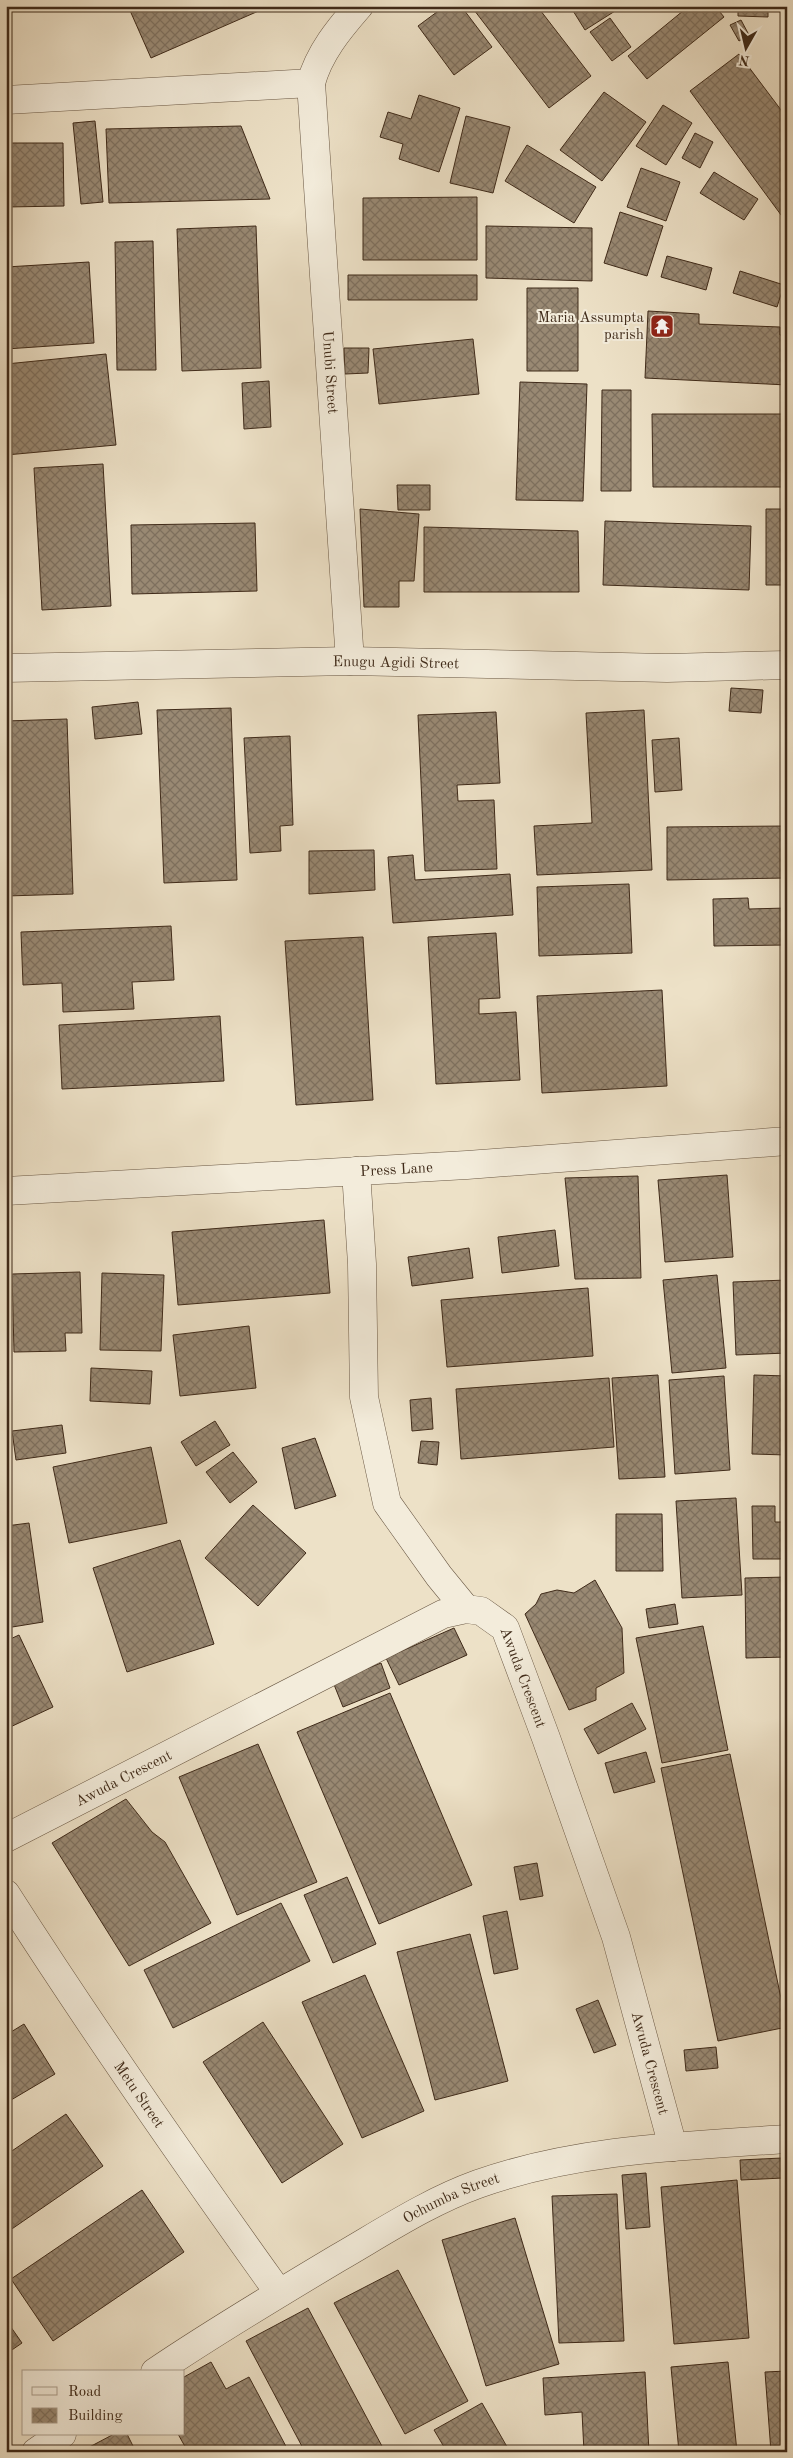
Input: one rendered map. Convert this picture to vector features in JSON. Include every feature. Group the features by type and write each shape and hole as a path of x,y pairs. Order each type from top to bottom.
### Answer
{"street":[{"name":"Unubi Street","path":"350,661 311,83 315,68 330,42 360,6"},
{"path":"6,100 311,83"},
{"name":"Enugu Agidi Street","path":"6,668 350,661 666,668 787,665"},
{"name":"Press Lane","path":"6,1191 356,1171 787,1141"},
{"path":"356,1171 362,1264 364,1396 387,1503 439,1576 466,1609"},
{"name":"Awuda Crescent","path":"6,1838 443,1614 466,1609 481,1611 504,1628 546,1738 616,1937 673,2147"},
{"name":"Metu Street","path":"6,1894 54,1970 190,2169 279,2293"},
{"name":"Ochumba Street","path":"158,2370 202,2340 410,2216 477,2184 555,2163 624,2152 787,2139"},
{"path":"36,2452 59,2436"}],"building":[{"path":"128,6 270,6 151,58"},
{"path":"445,6 461,6 492,47 454,75 418,26"},
{"path":"471,6 537,6 591,76 549,108"},
{"path":"570,6 623,6 585,30"},
{"path":"689,6 715,6 724,17 647,79 628,56"},
{"path":"738,6 768,6 768,17 738,16"},
{"path":"610,18 631,47 612,61 590,32"},
{"path":"741,20 749,35 739,41 730,25"},
{"path":"739,54 787,118 787,217 784,219 690,91"},
{"path":"604,92 646,122 602,181 560,150"},
{"path":"419,95 460,108 439,172 399,159 403,144 380,137 388,112 411,119"},
{"path":"663,105 692,123 666,165 636,146"},
{"path":"466,116 510,127 493,193 450,183"},
{"path":"95,121 103,202 81,204 73,123"},
{"path":"241,126 270,199 109,203 106,129"},
{"path":"695,133 713,142 700,168 682,158"},
{"path":"6,143 63,143 64,206 6,207"},
{"path":"527,145 596,187 574,223 505,181"},
{"path":"641,168 680,182 666,221 627,207"},
{"path":"714,172 758,199 744,220 700,193"},
{"path":"477,197 477,260 363,260 363,198"},
{"path":"620,212 663,226 647,276 604,263"},
{"path":"256,226 261,368 182,371 177,229"},
{"path":"486,226 592,228 592,281 486,278"},
{"path":"153,241 156,370 117,370 115,242"},
{"path":"667,256 712,268 706,290 661,277"},
{"path":"89,262 94,343 6,349 6,267"},
{"path":"740,271 784,285 777,307 733,293"},
{"path":"348,275 477,275 477,300 348,300"},
{"path":"527,288 578,288 578,371 527,371"},
{"path":"648,311 699,314 699,324 780,327 780,335 787,335 787,385 645,378"},
{"path":"473,339 479,394 379,404 373,349"},
{"path":"344,348 369,348 368,373 345,374"},
{"path":"106,354 116,445 6,455 6,364"},
{"path":"269,381 271,427 244,429 242,383"},
{"path":"520,382 587,384 583,501 516,500"},
{"path":"602,390 631,390 631,491 601,491"},
{"path":"652,414 787,414 787,487 653,487"},
{"path":"6,460 11,498 6,499"},
{"path":"103,464 111,606 42,610 34,468"},
{"path":"397,485 430,485 430,510 398,510"},
{"path":"360,509 419,514 414,581 399,581 399,607 364,607"},
{"path":"766,509 787,509 787,585 766,585"},
{"path":"605,521 751,526 749,590 603,585"},
{"path":"255,523 257,591 132,594 131,525"},
{"path":"424,527 578,531 579,592 424,592"},
{"path":"731,688 763,690 761,713 729,711"},
{"path":"138,702 142,734 95,739 92,707"},
{"path":"231,708 237,880 164,883 157,710"},
{"path":"644,710 652,870 537,875 534,826 592,823 586,713"},
{"path":"496,712 500,783 457,785 458,801 494,800 497,869 425,871 418,715"},
{"path":"67,719 73,894 6,896 6,721"},
{"path":"290,736 293,825 280,826 281,851 250,853 244,738"},
{"path":"679,738 682,790 655,792 652,740"},
{"path":"787,826 787,878 667,880 667,827"},
{"path":"374,850 375,890 309,894 309,851"},
{"path":"413,855 415,880 510,874 513,915 393,923 388,857"},
{"path":"629,884 632,953 539,956 537,887"},
{"path":"748,898 749,909 787,908 787,945 714,946 713,899"},
{"path":"171,926 174,980 132,982 134,1009 63,1012 62,983 23,985 21,932"},
{"path":"496,933 500,998 479,999 479,1014 516,1012 520,1080 436,1084 428,937"},
{"path":"363,937 373,1100 296,1105 285,941"},
{"path":"662,990 667,1086 542,1093 537,996"},
{"path":"220,1016 224,1081 62,1089 59,1025"},
{"path":"727,1175 733,1257 665,1262 658,1180"},
{"path":"638,1176 641,1278 575,1279 565,1178"},
{"path":"324,1220 330,1293 178,1305 172,1232"},
{"path":"555,1230 559,1266 502,1273 498,1237"},
{"path":"469,1248 473,1278 412,1286 408,1257"},
{"path":"80,1272 82,1333 65,1333 66,1351 14,1352 12,1274"},
{"path":"102,1273 164,1275 161,1351 100,1350"},
{"path":"717,1275 726,1368 672,1373 663,1280"},
{"path":"787,1280 787,1353 736,1355 733,1282"},
{"path":"588,1288 593,1356 447,1367 441,1300"},
{"path":"249,1326 256,1388 180,1396 173,1335"},
{"path":"91,1368 152,1371 150,1404 90,1401"},
{"path":"658,1375 665,1477 619,1479 612,1378"},
{"path":"754,1375 787,1376 787,1455 752,1454"},
{"path":"724,1376 730,1470 675,1474 669,1380"},
{"path":"609,1378 614,1447 461,1459 456,1389"},
{"path":"431,1398 433,1429 412,1431 410,1400"},
{"path":"215,1421 230,1445 196,1466 181,1442"},
{"path":"62,1425 66,1453 16,1460 12,1431"},
{"path":"315,1438 336,1496 295,1509 282,1448"},
{"path":"421,1441 439,1442 437,1465 418,1463"},
{"path":"151,1447 167,1523 69,1543 53,1467"},
{"path":"233,1452 257,1482 230,1503 206,1472"},
{"path":"736,1498 742,1595 682,1598 676,1501"},
{"path":"253,1505 306,1553 258,1606 205,1558"},
{"path":"752,1506 775,1506 775,1522 787,1522 787,1559 753,1559"},
{"path":"616,1514 662,1514 663,1571 616,1571"},
{"path":"29,1523 43,1622 6,1628 6,1526"},
{"path":"180,1540 214,1644 127,1672 93,1568"},
{"path":"787,1577 787,1657 746,1658 745,1578"},
{"path":"595,1580 622,1628 624,1673 596,1688 596,1700 569,1710 525,1614 536,1604 541,1594 557,1590 574,1593"},
{"path":"675,1604 678,1624 649,1628 646,1609"},
{"path":"703,1626 728,1750 662,1763 636,1638"},
{"path":"454,1628 467,1655 399,1685 386,1658"},
{"path":"19,1635 53,1707 6,1729 6,1641"},
{"path":"381,1663 390,1688 343,1707 333,1682"},
{"path":"390,1693 472,1885 379,1924 297,1732"},
{"path":"632,1703 646,1729 598,1754 584,1729"},
{"path":"258,1744 317,1882 237,1915 179,1777"},
{"path":"646,1752 655,1782 614,1793 605,1763"},
{"path":"730,1754 787,2027 718,2041 661,1768"},
{"path":"126,1799 152,1832 165,1842 211,1923 129,1966 52,1843"},
{"path":"537,1863 543,1896 520,1900 514,1867"},
{"path":"347,1877 376,1944 333,1963 304,1895"},
{"path":"281,1903 310,1961 173,2028 144,1970"},
{"path":"507,1911 518,1969 494,1974 483,1916"},
{"path":"470,1934 508,2081 435,2100 397,1952"},
{"path":"365,1975 424,2111 362,2138 302,2002"},
{"path":"598,2000 616,2045 594,2053 576,2009"},
{"path":"263,2022 343,2144 282,2183 203,2062"},
{"path":"24,2024 55,2074 6,2103 6,2035"},
{"path":"716,2047 718,2068 686,2071 684,2050"},
{"path":"66,2114 103,2166 6,2233 6,2155"},
{"path":"782,2158 783,2178 741,2180 740,2160"},
{"path":"646,2173 650,2227 626,2229 622,2175"},
{"path":"737,2180 749,2338 674,2344 661,2187"},
{"path":"142,2190 184,2252 53,2341 11,2279"},
{"path":"617,2194 624,2341 559,2343 552,2196"},
{"path":"515,2218 559,2364 486,2386 442,2240"},
{"path":"398,2270 468,2401 405,2434 334,2303"},
{"path":"308,2308 383,2448 377,2452 305,2452 246,2341"},
{"path":"6,2320 22,2343 6,2354"},
{"path":"211,2362 226,2389 249,2377 289,2452 188,2452 179,2436 185,2436 185,2376"},
{"path":"728,2362 737,2452 679,2452 671,2367"},
{"path":"787,2371 787,2452 771,2452 765,2372"},
{"path":"645,2372 649,2452 584,2452 582,2412 545,2415 543,2378"},
{"path":"482,2403 510,2452 447,2452 434,2430"},
{"path":"110,2436 128,2436 136,2452 80,2452"}],"place":[{"name":"Maria Assumpta parish","path":"662,326"}]}
